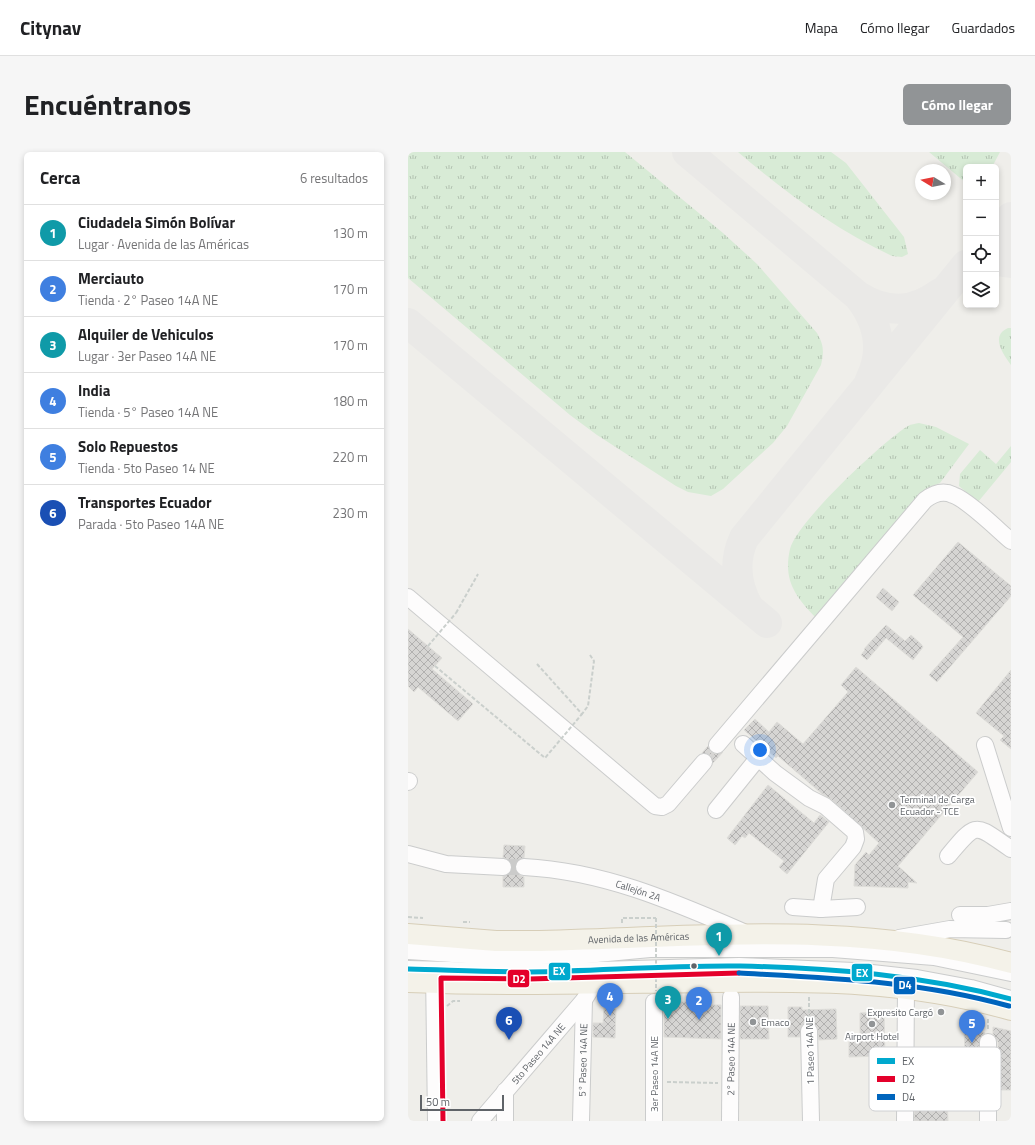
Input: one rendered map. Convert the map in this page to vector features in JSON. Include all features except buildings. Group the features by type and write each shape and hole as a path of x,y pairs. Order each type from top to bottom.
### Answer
{"main road":[{"name":"Avenida de las Américas","path":"408,934 496,941 748,934 888,940 938,946 1011,963"},
{"path":"408,982 434,977 588,992 808,981 906,987 1011,1010"}],"street":[{"path":"717,746 925,500 931,495 946,493 960,498 1011,541"},
{"path":"408,597 655,806 662,807 668,804 704,762"},
{"path":"744,744 775,773 809,798 824,806 855,832 856,839 853,847 826,879 821,909"},
{"path":"985,745 1011,828"},
{"path":"716,810 758,758"},
{"path":"948,856 966,835 978,829 987,831 1011,849"},
{"path":"410,855 446,864 503,867"},
{"name":"Callejón 2A","path":"524,867 571,871 629,886 668,900 748,934"},
{"path":"793,908 821,909 857,907"},
{"path":"960,915 993,915 1011,911"},
{"path":"888,940 950,929 1006,930"},
{"name":"Avenida de las Américas","path":"408,951 496,957 586,956 650,949 833,949 934,957 1011,973"},
{"path":"408,969 434,977 529,972 739,966 854,971 936,981 1011,999"},
{"path":"434,977 436,1121"},
{"path":"906,987 906,1047"},
{"name":"5to Paseo 14A NE","path":"480,1121 588,992"},
{"name":"5° Paseo 14A NE","path":"580,1121 588,992"},
{"name":"3er Paseo 14A NE","path":"654,1121 655,996"},
{"name":"2° Paseo 14A NE","path":"730,1121 731,998"},
{"name":"1 Paseo 14A NE","path":"809,1031 811,1121"},
{"path":"988,1042 988,1047"},
{"path":"505,1091 505,1121"},
{"path":"905,1111 905,1121"}],"path":[{"path":"428,646 456,613 478,574"},
{"path":"435,666 545,758 588,706 594,661 590,655"},
{"path":"538,664 582,714"},
{"path":"655,996 656,918"},
{"name":"1 Paseo 14A NE","path":"808,981 809,1031"},
{"path":"988,1042 989,1004"},
{"path":"654,1082 731,1083"}],"green space":[{"path":"408,152 625,152 723,233 757,264 817,333 823,349 821,365 787,426 773,443 723,489 711,496 688,492 676,486 597,435 570,415 408,278"},
{"path":"738,152 831,152 846,163 904,237 908,254 902,257 892,256 831,222 774,182"},
{"path":"929,152 1000,152 994,164 963,164 963,180 951,170 951,164 943,164"},
{"path":"1011,328 1011,365 1002,351 999,340 1003,331"},
{"path":"919,423 936,427 969,444 940,483 927,488 815,617 796,594 790,579 788,560 790,549 796,537 807,521 823,503 879,448 909,425"},
{"path":"1011,446 1011,462 978,502 959,486 960,474 980,450 996,464"}],"taxiway":[{"path":"687,152 858,296 870,315 875,326 877,336 877,358 875,369 870,380"},
{"path":"1011,217 1009,226 1011,243"},
{"path":"999,261 1011,263"},
{"path":"749,608 741,591 737,565 738,556 744,538 963,269"},
{"path":"858,296 879,306 900,309 920,304 930,300 940,293"},
{"path":"408,323 767,623"}],"tunnel":[{"path":"503,867 524,867"}],"transit line":[{"name":"EX","path":"408,969 530,972 661,967 774,967 877,974 944,984 1011,999"},
{"name":"D2","path":"443,1121 441,978 529,979 739,973"},
{"name":"D4","path":"739,973 841,979 908,986 942,991 1009,1006"}],"place":[{"name":"Terminal de Carga Ecuador - TCE","path":"892,805"},
{"name":"Ciudadela Simón Bolívar","path":"719,956"},
{"name":"Expresito Cargó","path":"941,1012"},
{"name":"India","path":"610,1016"},
{"name":"Alquiler de Vehiculos","path":"668,1019"},
{"name":"Merciauto","path":"699,1020"},
{"name":"Emaco","path":"753,1022"},
{"name":"Airport Hotel","path":"872,1024"},
{"name":"Transportes Ecuador","path":"509,1040"},
{"name":"Solo Repuestos","path":"972,1043"}]}
